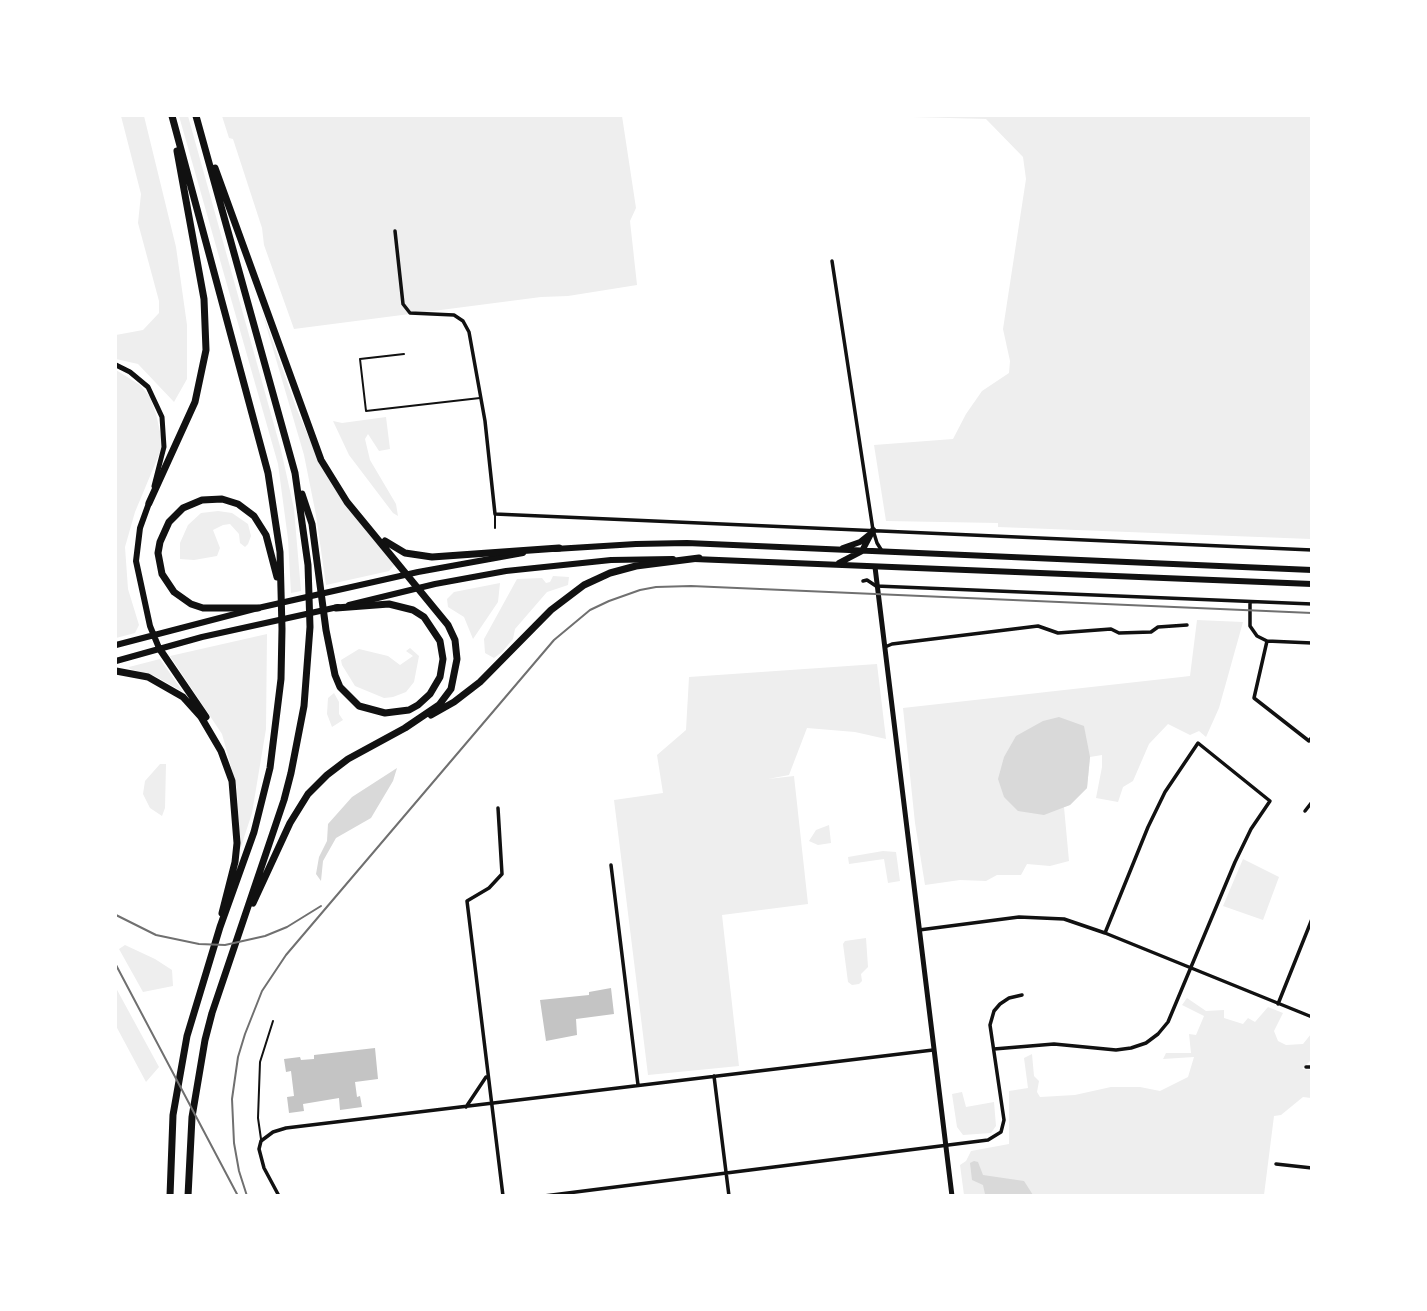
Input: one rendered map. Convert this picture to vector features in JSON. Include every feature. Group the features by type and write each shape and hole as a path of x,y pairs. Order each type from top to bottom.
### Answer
{"highway":[{"path":"149,503 195,402 206,350 204,299 172,116"},
{"path":"170,1195 173,1115 180,1068 194,1009 254,832 270,768 281,679 281,598 277,529 268,473 172,116"},
{"path":"197,116 298,483 312,524 326,630 335,675 340,687 359,706 385,713 409,710 430,694 440,677 443,659 440,641 424,617 413,610 389,604 336,608"},
{"path":"197,116 312,440 333,481 443,618 457,649 457,668 446,697 431,711 348,759 308,794 290,822 242,925"},
{"path":"188,1195 197,1087 208,1031 284,800 304,706 310,627 309,583 298,483"},
{"path":"258,608 203,608 181,598 167,583 159,564 160,542 169,522 183,508 202,500 222,499 238,504 254,516 270,545 281,598"},
{"path":"370,528 396,548 421,556 458,556 559,548"},
{"path":"405,727 467,693 551,610 584,584 636,566 699,558"},
{"path":"159,648 214,730 232,781 237,843 220,927"},
{"path":"116,671 148,677 183,697 201,717 221,751"}],"main road":[{"path":"149,503 140,528 136,561 152,634 159,648"},
{"path":"827,550 853,545 873,530"},
{"path":"830,565 849,560 862,551 873,530"},
{"path":"116,645 258,608 407,574 559,548 662,543 1311,570"},
{"path":"116,661 254,625 418,588 495,573 611,560 699,558 1311,584"}],"street":[{"path":"395,231 403,304 410,313 454,315 463,320 469,332 481,398 495,514 1311,550"},
{"path":"832,261 873,530 883,552"},
{"path":"116,365 131,372 148,387 162,417 165,439 163,457 149,503"},
{"path":"875,567 952,1195"},
{"path":"863,581 867,580 876,586 1311,604"},
{"path":"1250,602 1250,626 1257,636 1267,641 1311,643"},
{"path":"883,648 892,644 1038,626 1058,633 1111,629 1119,633 1151,632 1158,627 1187,625"},
{"path":"1267,641 1254,698 1309,741 1311,737"},
{"path":"994,1049 1054,1044 1116,1050 1146,1043 1168,1022 1235,862 1270,801 1198,743 1165,792 1147,827 1105,933"},
{"path":"1305,811 1311,802"},
{"path":"498,808 502,874 489,888 467,901 503,1195"},
{"path":"611,865 638,1085"},
{"path":"919,930 1035,917 1064,919 1105,933 1311,1017"},
{"path":"1278,1004 1311,919"},
{"path":"544,1195 988,1140 1002,1132 1004,1120 990,1025 994,1011 1009,998 1022,995"},
{"path":"279,1195 260,1158 261,1140 286,1128 934,1049"},
{"path":"466,1107 488,1075"},
{"path":"714,1075 729,1195"},
{"path":"1276,1164 1311,1168"}],"lane":[{"path":"404,354 360,359 366,411 481,398"},
{"path":"495,514 495,528"},
{"path":"261,1140 258,1118 260,1062 273,1021"}],"shaded area":[{"path":"121,116 144,116 176,247 187,325 187,379 174,402 138,364 116,359 116,335 143,330 159,313 159,301 138,223 141,194"},
{"path":"179,116 188,116 281,450 294,509 301,591 291,593 288,539 278,464"},
{"path":"222,116 622,116 636,208 630,221 637,285 568,296 541,297 294,329 264,245 262,228 233,139 229,138"},
{"path":"875,116 1311,116 1311,539 998,527 998,523 886,521 874,445 953,439 982,391 1009,373 1010,361 1003,329 1026,179 1023,157 986,119"},
{"path":"261,308 297,410 322,468 395,564 389,571 326,585 304,455"},
{"path":"116,370 140,385 150,397 163,445 135,512 125,547 128,589 139,625 135,633 116,638"},
{"path":"386,417 390,449 379,451 368,434 365,439 370,460 396,504 398,516 349,455 333,421 342,423"},
{"path":"201,513 232,513 248,524 251,536 248,544 245,547 240,543 239,534 230,524 223,525 213,530 220,548 217,556 194,560 180,559 180,543 188,525"},
{"path":"553,576 569,577 568,585 547,592 515,629 513,639 502,652 494,658 485,653 484,639 517,579 542,578 546,583 550,582"},
{"path":"500,583 498,602 473,639 464,617 448,607 447,599 454,592"},
{"path":"1197,620 1243,622 1219,708 1206,737 1199,731 1190,735 1168,724 1149,744 1133,781 1123,787 1118,802 1096,798 1102,755 1090,757 1087,788 1070,805 1064,807 1069,861 1050,866 1027,864 1021,875 997,875 986,881 960,880 925,885 915,823 903,708 1190,676"},
{"path":"267,634 266,729 252,813 240,850 237,788 222,734 170,656"},
{"path":"410,648 419,656 414,682 406,692 393,697 384,698 355,686 342,665 341,660 359,649 388,656 400,665 413,656 406,651"},
{"path":"160,659 183,692 155,676 129,667"},
{"path":"877,664 886,739 855,732 807,728 789,775 768,779 794,776 808,904 722,915 739,1066 648,1075 614,800 663,793 657,755 686,730 689,677"},
{"path":"334,693 343,720 332,727 327,714 328,698"},
{"path":"1059,717 1084,726 1090,757 1087,788 1070,805 1044,815 1018,811 1004,797 998,779 1004,757 1016,736 1043,721"},
{"path":"160,764 166,764 165,808 162,816 150,808 143,794 145,781"},
{"path":"397,768 393,781 371,818 336,838 323,861 321,881 316,874 319,857 327,841 328,824 352,797"},
{"path":"829,825 831,843 818,845 809,841 816,830"},
{"path":"883,851 896,852 900,881 888,883 884,859 849,864 848,857"},
{"path":"1243,859 1279,877 1263,920 1223,906"},
{"path":"866,938 868,967 861,974 862,981 852,985 848,982 843,944 845,941"},
{"path":"125,945 172,970 173,986 143,992 119,949"},
{"path":"116,988 159,1067 146,1082 116,1026"},
{"path":"1187,998 1206,1011 1224,1010 1224,1018 1243,1024 1248,1018 1255,1022 1268,1007 1283,1013 1274,1031 1278,1041 1286,1045 1303,1044 1311,1034 1311,1060 1302,1069 1311,1070 1311,1098 1303,1097 1281,1115 1274,1116 1264,1195 964,1195 960,1165 966,1161 971,1151 1009,1144 1009,1091 1028,1088 1024,1058 1032,1054 1040,1097 1075,1095 1111,1087 1140,1087 1160,1091 1188,1077 1194,1057 1163,1059 1166,1053 1191,1053 1189,1034 1196,1035 1204,1016 1182,1005"},
{"path":"962,1092 966,1107 994,1102 996,1126 991,1133 963,1135 957,1127 952,1094"},
{"path":"978,1162 983,1175 1024,1181 1033,1195 979,1195 985,1194 983,1185 972,1180 970,1163"}],"building":[{"path":"611,988 614,1014 576,1019 577,1035 546,1041 540,1000 589,995 589,992"},
{"path":"375,1048 378,1079 355,1082 357,1097 360,1096 362,1107 340,1110 339,1098 303,1104 304,1111 289,1113 287,1097 294,1096 291,1071 286,1072 284,1059 314,1059 314,1055"}],"railway":[{"path":"247,1196 234,1143 232,1099 238,1057 262,991 286,955 554,640 590,610 640,590 691,586 1312,613"},
{"path":"116,915 156,935 199,944 225,945 265,936 287,927 321,906"},
{"path":"116,965 238,1196"}]}
